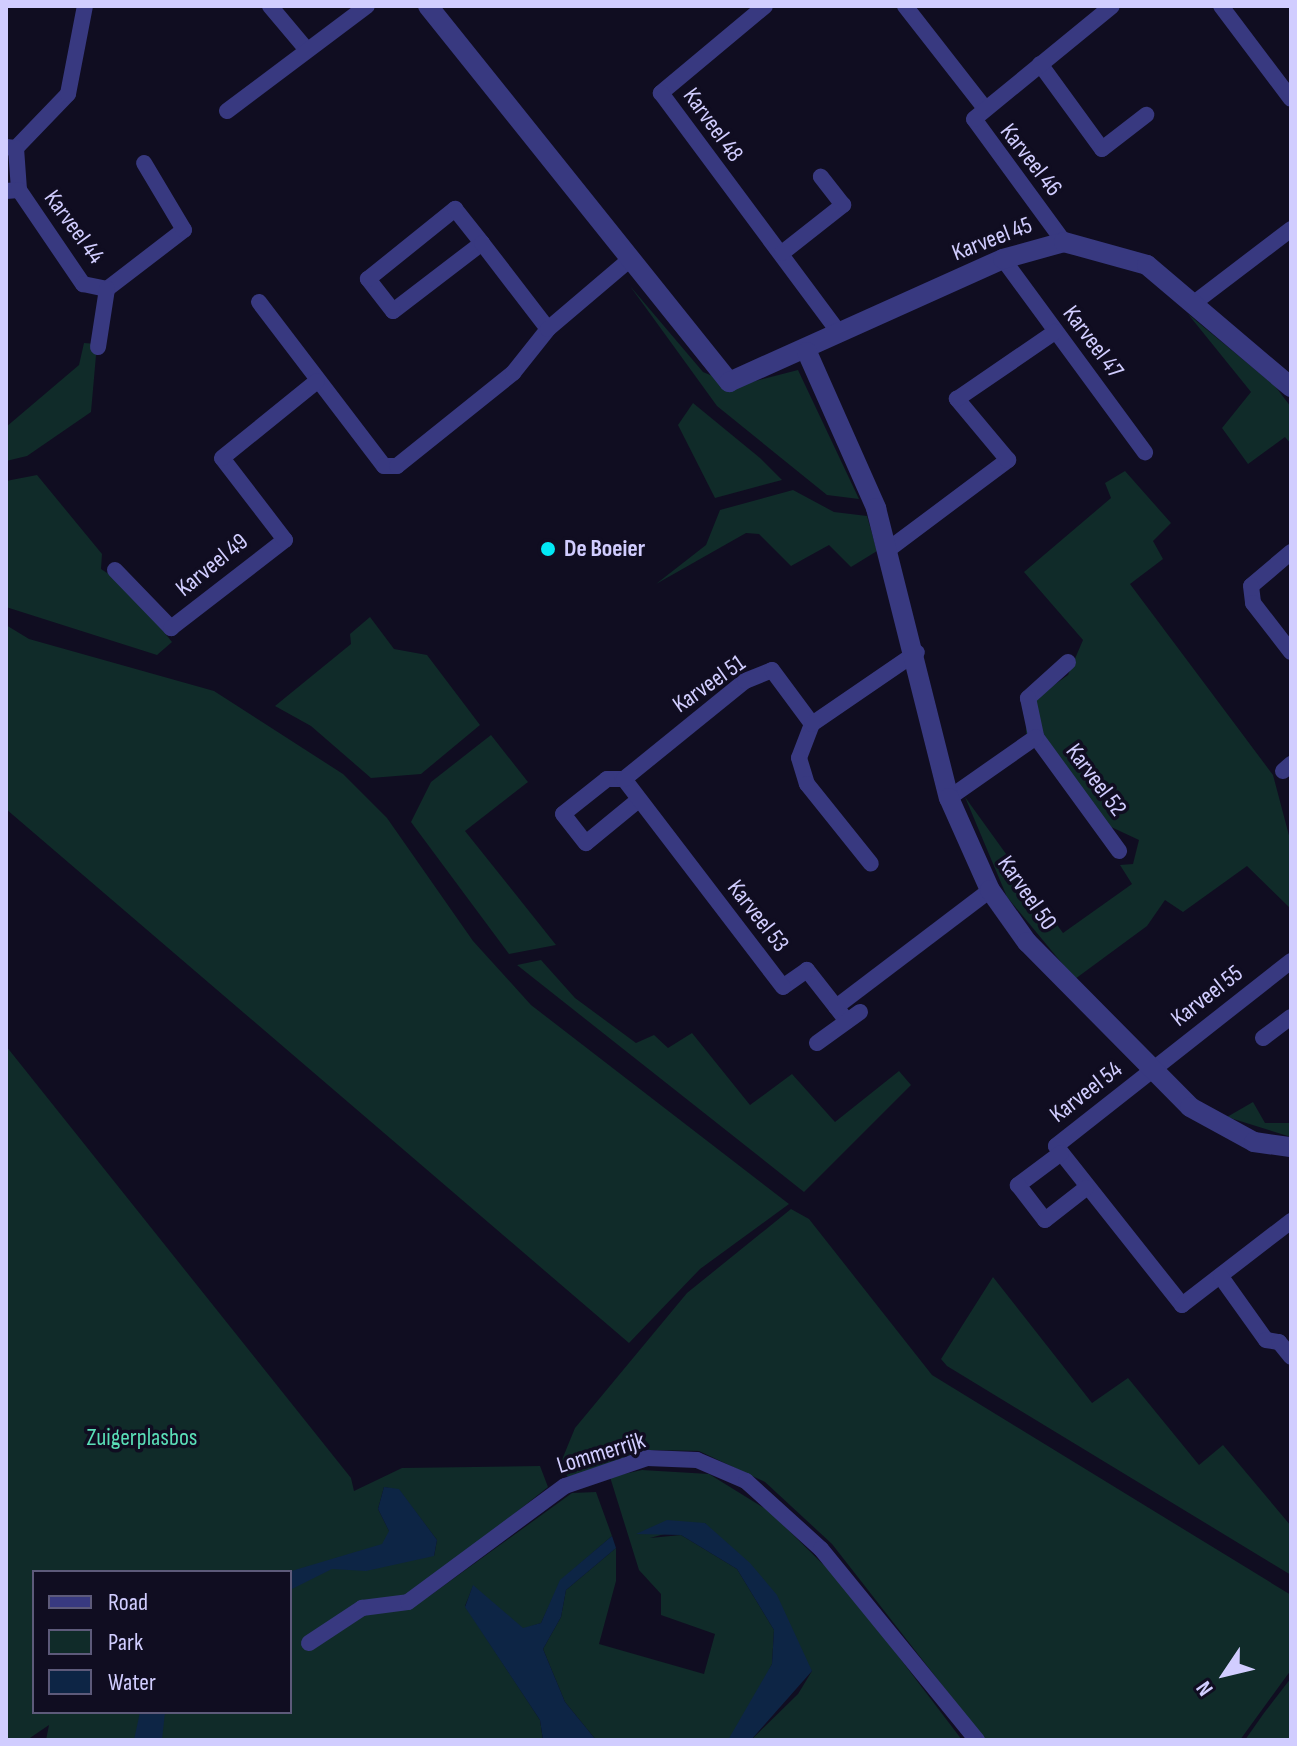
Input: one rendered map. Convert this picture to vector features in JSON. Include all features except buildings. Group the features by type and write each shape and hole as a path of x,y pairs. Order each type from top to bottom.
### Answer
{"street":[{"path":"12,191 11,148 68,94 85,6"},
{"path":"270,6 307,50"},
{"path":"227,111 367,6"},
{"path":"428,6 729,382 807,352"},
{"name":"Karveel 48","path":"765,6 661,93 840,334"},
{"name":"Karveel 46","path":"905,6 984,107"},
{"name":"Karveel 46","path":"1064,242 976,128 984,107 1112,6"},
{"path":"1221,6 1291,99"},
{"path":"1040,64 1102,149 1146,115"},
{"name":"Karveel 44","path":"98,347 107,289 184,230 144,163"},
{"path":"782,253 843,205 821,177"},
{"name":"Karveel 44","path":"12,191 83,284 107,289"},
{"path":"482,243 393,311 368,279 455,209 482,243 548,329"},
{"path":"1194,303 1291,229"},
{"name":"Karveel 45","path":"807,352 1003,259 1064,242 1147,265 1291,387"},
{"name":"Karveel 47","path":"1003,259 1145,452"},
{"path":"259,302 384,466 397,466 513,373 548,329 629,260"},
{"path":"889,549 1008,460 957,399 1055,332"},
{"name":"Karveel 50","path":"807,352 889,549 917,652 949,798 990,890 1027,942 1152,1069 1221,1126 1254,1142 1291,1147"},
{"name":"Karveel 49","path":"115,570 171,628 285,540 222,458 317,381"},
{"path":"1291,552 1251,586 1253,603 1291,652"},
{"path":"871,864 807,784 799,758 812,724 917,652"},
{"name":"Karveel 52","path":"1068,662 1028,698 1036,737 1119,851"},
{"name":"Karveel 51","path":"636,802 586,843 563,814 607,779 624,779 745,681 772,670 812,724"},
{"name":"Karveel 52","path":"949,798 1036,737"},
{"path":"624,779 636,802"},
{"name":"Karveel 53","path":"636,802 783,987 807,970 836,1007 854,1016 817,1043"},
{"path":"836,1007 990,890"},
{"name":"Karveel 55","path":"1152,1069 1291,961"},
{"path":"1263,1038 1291,1017"},
{"name":"Karveel 54","path":"1152,1069 1056,1146 1086,1188 1182,1305 1221,1277"},
{"name":"Karveel 54","path":"1061,1153 1018,1185 1045,1220 1086,1188"},
{"path":"1291,1221 1221,1277 1266,1340 1279,1342 1291,1357"},
{"name":"Lommerrijk","path":"309,1643 362,1608 408,1602 565,1486 647,1458 697,1460 746,1481 821,1549 977,1740"}],"green space":[{"path":"630,286 703,372 736,386 798,370 859,499 827,495 717,406"},
{"path":"1188,314 1275,386 1291,407 1291,444 1285,437 1248,464 1222,428 1251,392"},
{"path":"84,343 97,344 91,412 27,456 6,461 6,427 79,365"},
{"path":"693,403 782,480 715,498 678,425"},
{"path":"1125,471 1171,523 1153,541 1163,559 1130,584 1273,775 1291,843 1291,909 1247,866 1183,912 1165,900 1147,926 1075,979 1007,897 965,797 1063,933 1132,884 1120,865 1133,864 1139,840 1109,826 1026,733 1026,705 1068,675 1083,640 1024,572 1111,498 1105,483"},
{"path":"37,475 102,554 101,569 127,586 172,642 157,655 6,607 6,481"},
{"path":"793,490 834,512 867,516 877,551 851,567 829,545 791,566 759,534 746,533 656,584 706,545 720,510"},
{"path":"370,617 394,649 427,655 480,725 421,774 371,778 311,726 275,706 351,644 350,634"},
{"path":"6,625 29,639 214,691 343,774 387,818 473,941 531,1005 789,1204 700,1269 629,1343 6,809"},
{"path":"491,735 528,782 465,831 556,945 509,954 411,822 431,782"},
{"path":"541,960 575,998 636,1043 654,1035 668,1048 692,1033 750,1105 792,1074 835,1122 899,1071 911,1085 804,1192 517,965"},
{"name":"Zuigerplasbos","path":"6,1046 351,1478 354,1491 402,1468 540,1466 548,1487 422,1587 428,1597 572,1493 596,1492 612,1536 561,1580 541,1623 523,1629 473,1586 465,1606 540,1720 543,1740 46,1740 49,1725 27,1740 6,1740","holes":["384,1487 399,1490 437,1540 434,1556 389,1531 378,1509"]},
{"path":"1253,1102 1265,1123 1291,1123 1291,1137 1227,1117"},
{"path":"791,1209 809,1219 932,1375 1291,1595 1291,1670 1240,1740 985,1740 832,1544 765,1482 699,1451 654,1450 568,1477 559,1467 575,1428 687,1293"},
{"path":"993,1277 1092,1403 1128,1378 1199,1465 1223,1445 1291,1526 1291,1575 947,1366 941,1359"},
{"path":"642,1470 709,1474 769,1511 845,1586 962,1740 751,1740 798,1694 812,1671 705,1523 650,1538 681,1535 737,1569 774,1630 772,1664 741,1725 728,1740 596,1740 565,1702 543,1649 561,1617 566,1590 616,1548 616,1581 599,1644 704,1674 715,1634 661,1615 661,1594 639,1570 610,1477"},
{"path":"1291,1678 1291,1740 1245,1740 1264,1713"}],"water":[{"path":"384,1487 399,1489 437,1540 434,1556 366,1571 332,1569 292,1589 292,1571 382,1544 389,1531 378,1509"},
{"path":"667,1520 705,1523 750,1563 777,1595 812,1671 751,1740 728,1740 772,1664 774,1630 737,1569 681,1535 636,1534"},
{"path":"612,1536 616,1548 566,1590 561,1617 543,1649 565,1702 596,1740 543,1740 540,1720 465,1607 473,1585 523,1628 541,1623 560,1580"},
{"path":"140,1714 165,1714 162,1740 134,1740"}],"place":[{"name":"De Boeier","path":"548,549"}]}
